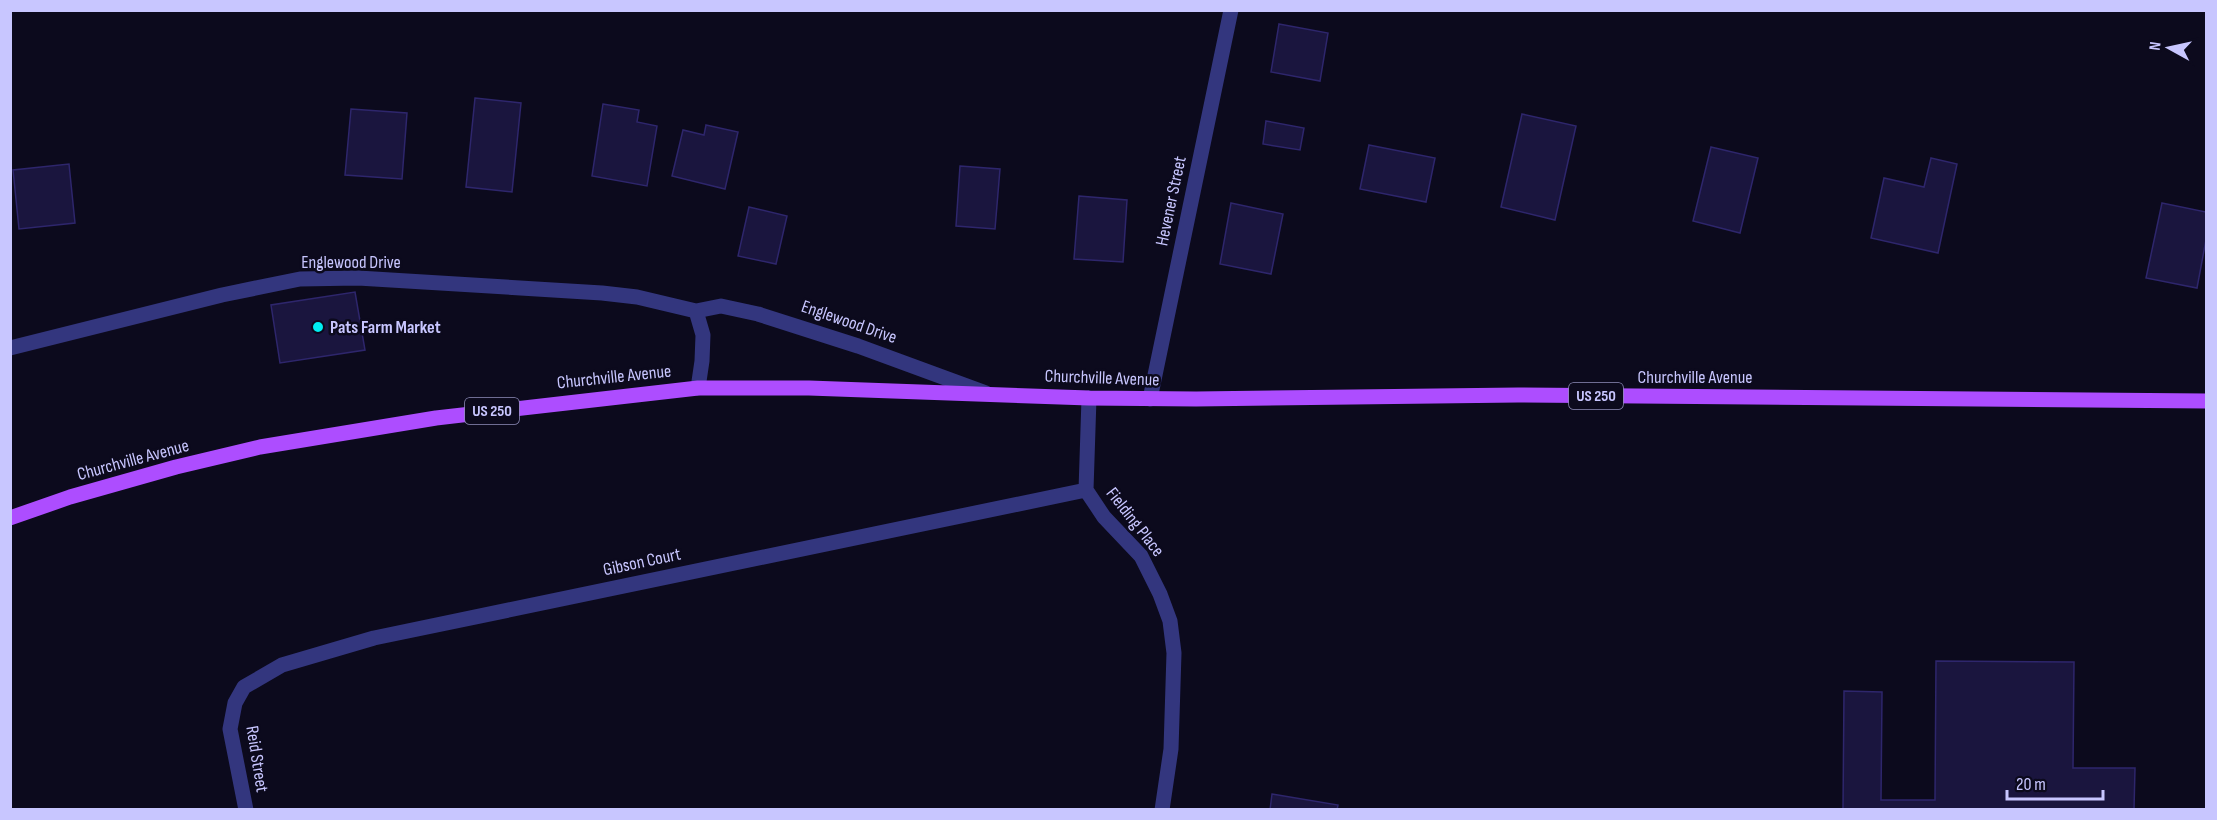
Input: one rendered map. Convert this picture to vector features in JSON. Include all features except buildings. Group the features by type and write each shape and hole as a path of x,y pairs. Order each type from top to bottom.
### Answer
{"main road":[{"name":"Churchville Avenue","path":"10,518 70,497 176,467 260,447 436,418 698,388 809,388 1150,399 1518,395 2206,401"}],"street":[{"name":"Hevener Street","path":"1150,399 1230,10"},
{"name":"Englewood Drive","path":"10,348 222,295 300,279 358,278 602,293 637,297 696,311 721,306 796,324 986,393"},
{"path":"696,311 703,335 698,388"},
{"name":"Fielding Place","path":"1089,398 1086,490 1104,517 1141,556 1160,594 1170,621 1174,653 1171,748 1162,810"},
{"name":"Gibson Court","path":"232,716 235,703 244,687 282,665 374,638 1086,490"},
{"name":"Reid Street","path":"232,716 231,738 246,810"}],"place":[{"name":"Pats Farm Market","path":"318,327"}]}
